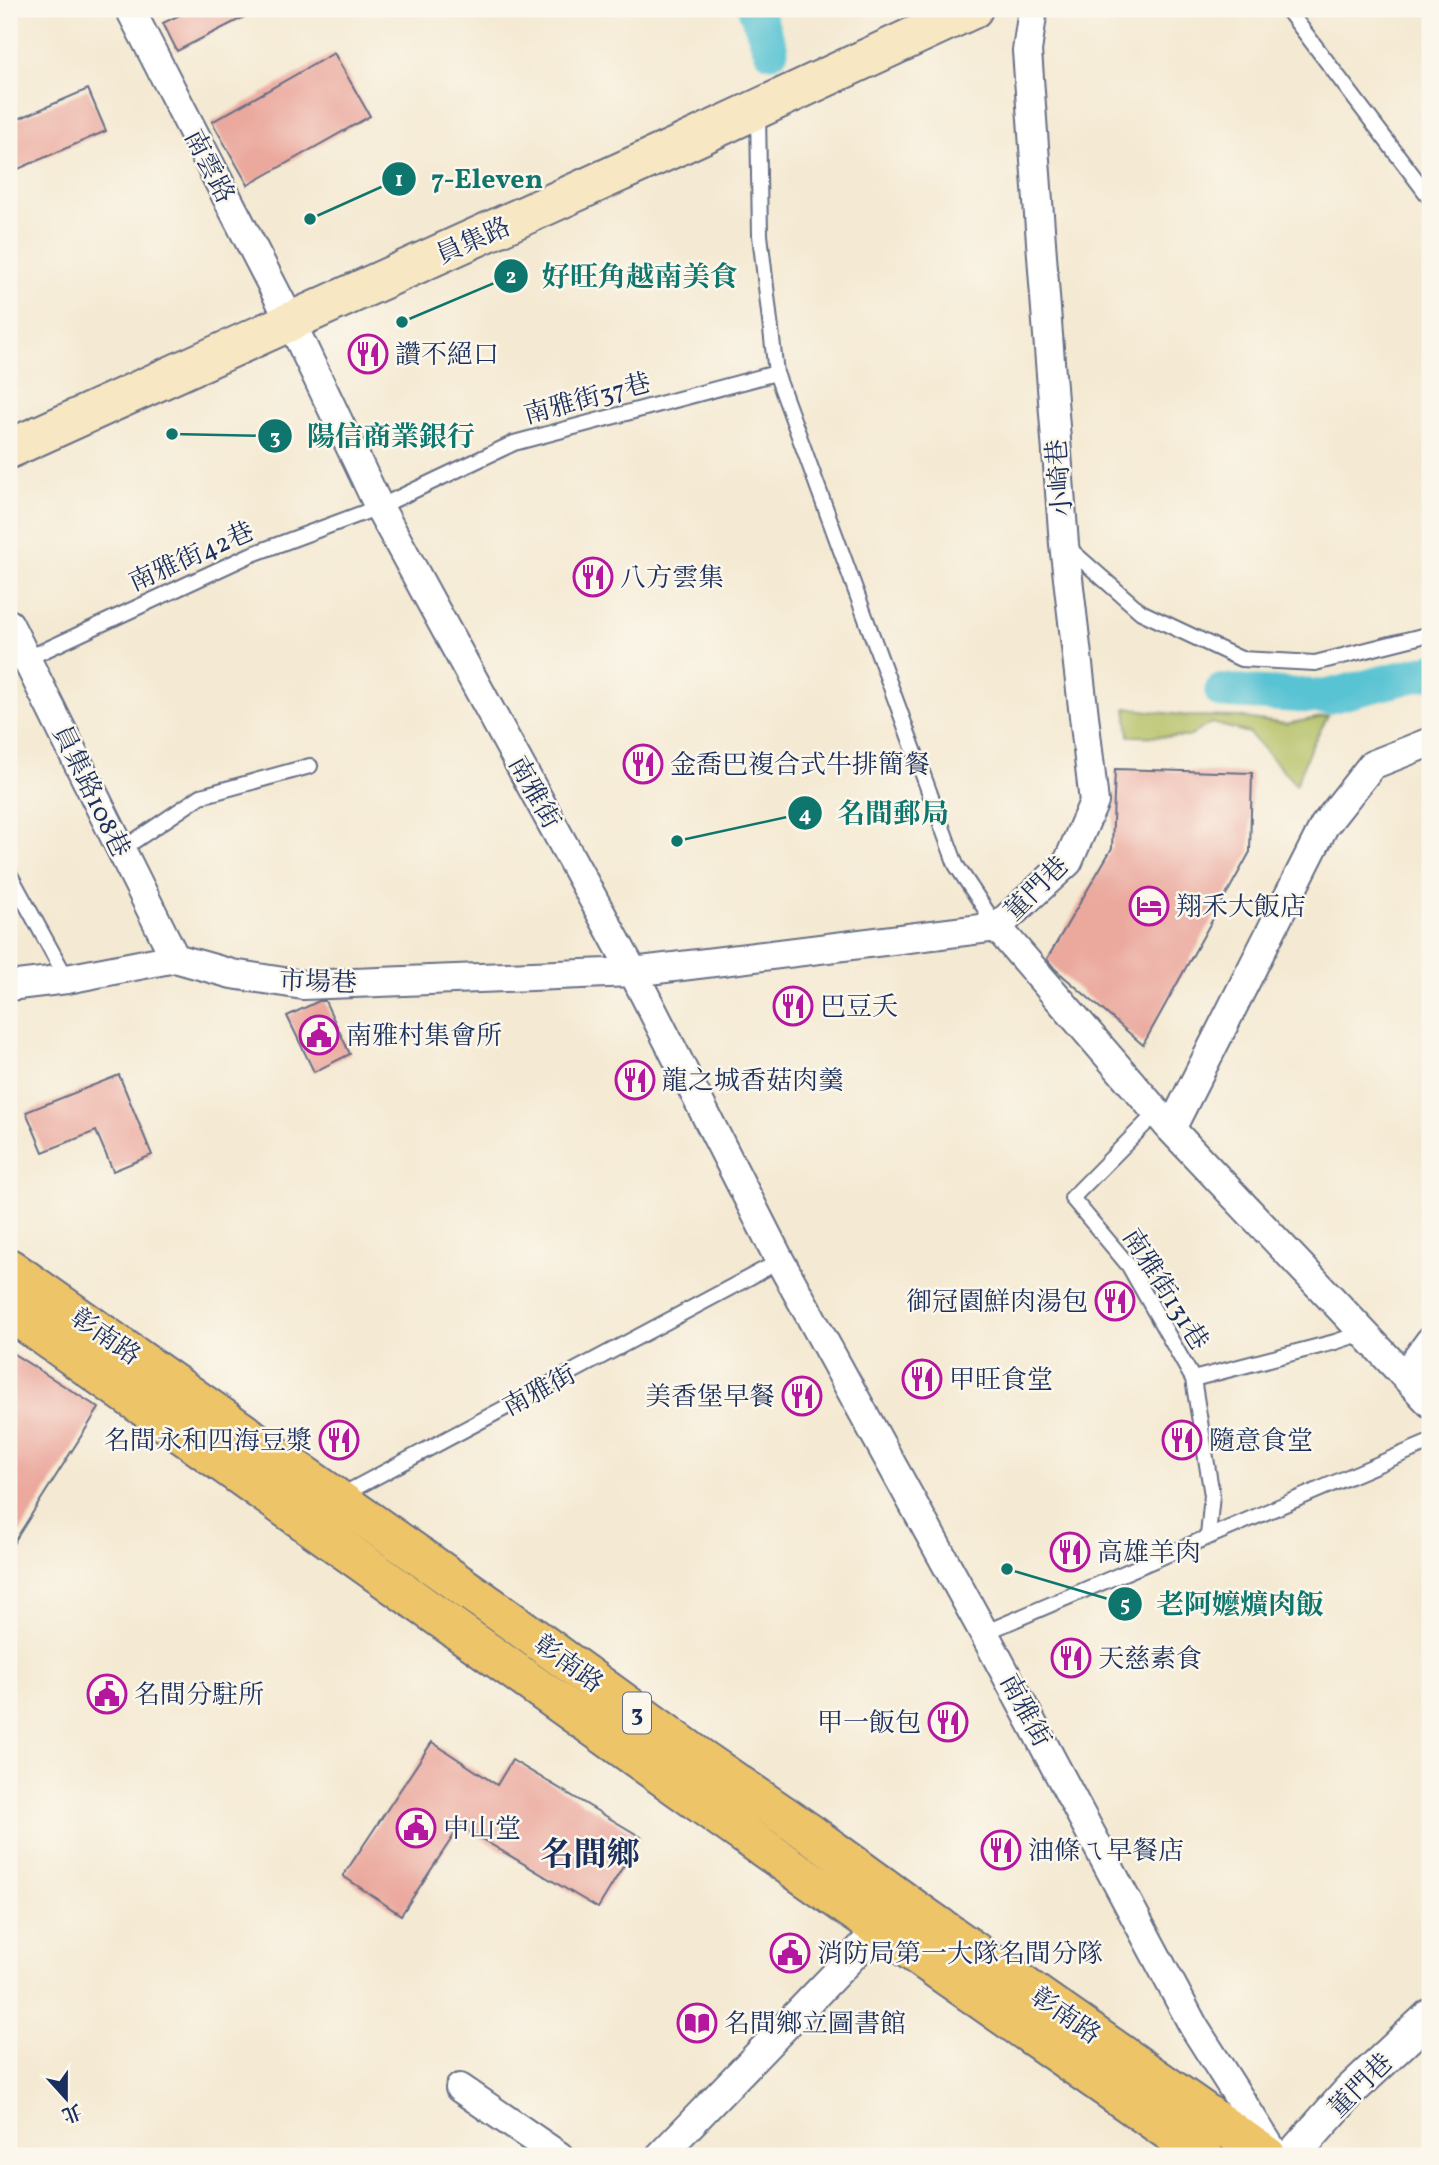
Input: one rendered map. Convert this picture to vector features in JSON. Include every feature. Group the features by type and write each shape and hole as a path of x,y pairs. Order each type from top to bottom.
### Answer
{"main road":[{"name":"員集路","path":"9,449 973,9"},
{"name":"彰南路","path":"9,1268 314,1507 718,1816 1205,2156"},
{"name":"彰南路","path":"9,1311 314,1507 492,1607 696,1755 1267,2156"}],"street":[{"name":"南雲路","path":"130,9 291,322"},
{"name":"小崎巷","path":"1033,9 1027,51 1065,544"},
{"name":"南雅街","path":"291,322 379,507 633,972 780,1262 984,1633 1195,2027 1276,2156"},
{"name":"董門巷","path":"1065,544 1094,802 1068,862 996,928 1164,1120 1430,1403"},
{"name":"員集路108巷","path":"9,624 175,958"},
{"path":"1164,1120 1324,827 1372,765 1430,742"},
{"name":"市場巷","path":"9,986 67,979 175,958 233,974 303,985 633,972 996,928"},
{"path":"1405,1374 1430,1341"},
{"path":"660,2156 880,1928"},
{"name":"董門巷","path":"1292,2156 1349,2092 1430,2016"},
{"path":"460,2088 559,2156"}],"lane":[{"path":"1286,9 1430,198"},
{"path":"758,109 760,235 776,373 956,864 996,928"},
{"name":"南雅街37巷","path":"379,507 514,443 776,373"},
{"name":"南雅街42巷","path":"26,659 250,555 379,507"},
{"name":"小崎巷","path":"1065,544 1141,612 1241,659 1315,663 1430,634"},
{"path":"121,850 201,796 310,766"},
{"path":"9,873 67,979"},
{"name":"南雅街131巷","path":"1164,1120 1072,1198 1129,1266 1193,1379 1212,1495 1208,1536"},
{"name":"南雅街","path":"314,1507 780,1262"},
{"path":"1193,1379 1365,1332"},
{"path":"984,1633 1430,1442"}],"green space":[{"path":"1126,708 1286,724 1328,716 1310,749 1296,785 1249,733 1211,723 1188,737 1129,736"}],"building":[{"path":"192,9 260,9 177,51 163,23"},
{"path":"334,53 370,116 248,185 212,122"},
{"path":"88,89 106,131 9,173 9,123"},
{"name":"翔禾大飯店","path":"1115,769 1252,773 1250,852 1143,1045 1055,969 1047,959 1112,848"},
{"name":"南雅村集會所","path":"319,1001 325,1001 350,1054 314,1072 287,1016"},
{"path":"119,1075 152,1155 113,1171 96,1131 43,1152 26,1112"},
{"path":"9,1351 99,1408 9,1550"},
{"path":"432,1742 497,1785 512,1760 641,1837 598,1908 460,1826 401,1915 343,1876"}],"waterway":[{"path":"755,9 771,50"},
{"path":"1222,691 1326,697 1430,671"}],"place":[{"name":"7-Eleven","path":"310,219"},
{"name":"好旺角越南美食","path":"402,322"},
{"name":"讚不絕口","path":"368,354"},
{"name":"陽信商業銀行","path":"172,434"},
{"name":"八方雲集","path":"593,577"},
{"name":"金喬巴複合式牛排簡餐","path":"643,764"},
{"name":"名間郵局","path":"677,841"},
{"name":"翔禾大飯店","path":"1149,906"},
{"name":"巴豆夭","path":"793,1006"},
{"name":"南雅村集會所","path":"319,1035"},
{"name":"龍之城香菇肉羹","path":"635,1080"},
{"name":"御冠園鮮肉湯包","path":"1115,1301"},
{"name":"甲旺食堂","path":"922,1379"},
{"name":"美香堡早餐","path":"802,1396"},
{"name":"名間永和四海豆漿","path":"339,1440"},
{"name":"隨意食堂","path":"1182,1440"},
{"name":"高雄羊肉","path":"1070,1552"},
{"name":"老阿嬤爌肉飯","path":"1007,1569"},
{"name":"天慈素食","path":"1071,1658"},
{"name":"名間分駐所","path":"107,1694"},
{"name":"甲一飯包","path":"948,1722"},
{"name":"中山堂","path":"416,1828"},
{"name":"油條ㄟ早餐店","path":"1001,1850"},
{"name":"消防局第一大隊名間分隊","path":"790,1953"},
{"name":"名間鄉立圖書館","path":"697,2023"}],"district":[{"name":"名間鄉","path":"590,1853"}]}
